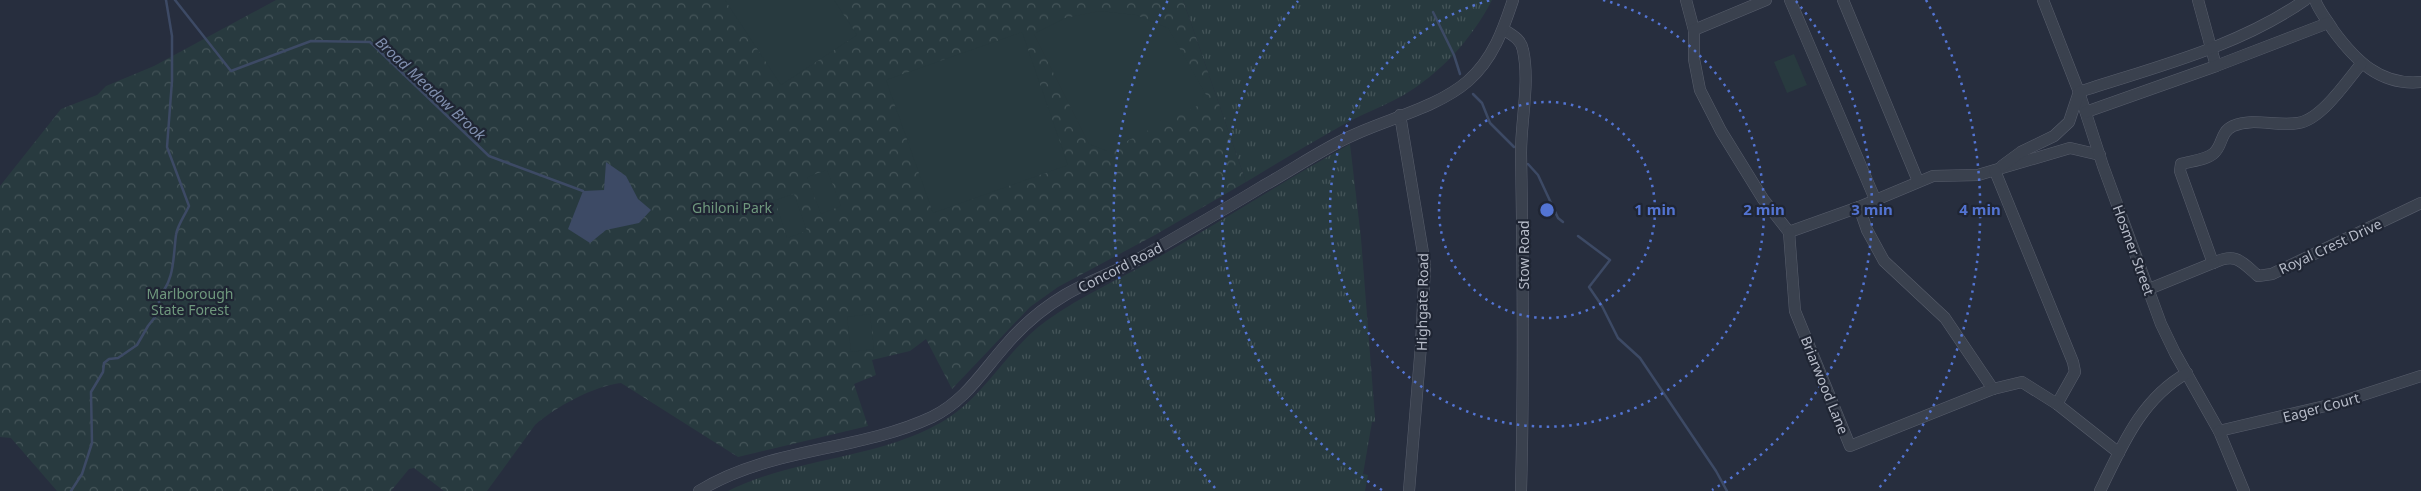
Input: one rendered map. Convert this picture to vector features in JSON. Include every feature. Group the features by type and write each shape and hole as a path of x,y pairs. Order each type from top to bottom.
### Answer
{"street":[{"name":"Concord Road","path":"698,491 742,468 894,430 932,417 950,407 965,394 1018,332 1065,294 1142,257 1331,146 1440,98 1468,81 1491,54 1503,29 1513,0"},
{"path":"1686,0 1694,30 1694,58 1700,90 1721,130 1763,199 1789,232 1859,207 1933,176 1978,175 2070,148 2100,155"},
{"path":"1694,30 1766,0"},
{"path":"1790,0 1875,199"},
{"path":"1844,0 1918,181"},
{"name":"Hosmer Street","path":"2043,0 2079,92 2148,289 2166,334 2186,374 2219,431 2244,491"},
{"path":"2198,0 2216,66"},
{"path":"1995,171 2021,152 2054,136 2069,122 2079,92 2212,48 2262,26 2305,0"},
{"path":"2316,0 2328,23 2349,52 2361,64 2385,76 2407,82 2421,82"},
{"path":"2086,112 2216,66 2328,23"},
{"name":"Stow Road","path":"1503,29 1520,40 1524,63 1521,139 1523,227 1521,491"},
{"path":"2213,263 2180,171 2181,164 2213,155 2219,147 2223,134 2229,128 2239,124 2298,124 2307,120 2318,113 2361,64"},
{"name":"Highgate Road","path":"1400,115 1425,265 1421,354 1409,491"},
{"path":"1995,171 2073,362 2075,372 2057,404"},
{"name":"Royal Crest Drive","path":"2148,289 2232,257 2241,260 2258,276 2272,274 2421,202"},
{"path":"1859,207 1867,230 1884,261 1945,318 1993,389"},
{"name":"Briarwood Lane","path":"1789,232 1794,311 1850,446 1993,389 2022,382 2057,404 2119,453"},
{"path":"2100,491 2143,411 2156,395 2171,382 2186,374"},
{"name":"Eager Court","path":"2219,431 2338,403 2421,376"}],"green space":[{"name":"Ghiloni Park","path":"276,0 1183,0 1246,182 1155,235 1058,287 1030,307 952,389 926,339 910,351 872,360 876,375 854,384 868,426 738,457 621,383 599,388 575,398 543,418 535,425 487,491 444,491 414,468 409,469 391,491 57,491 11,438 0,437 0,186 61,109 97,95 106,86 154,66"},
{"path":"725,0 834,0 857,35 781,85"},
{"path":"1183,0 1492,0 1465,42 1442,66 1416,87 1402,96 1341,126 1246,182"},
{"path":"1100,11 1136,15 1168,28 1209,100 1107,151 1089,144 1034,34 1065,18"},
{"path":"1022,32 1068,165 933,213 886,80"},
{"path":"1794,54 1807,85 1787,93 1774,62"},
{"path":"1350,144 1361,238 1375,418 1375,422 1372,422 1363,474 1368,475 1365,491 728,491 781,471 889,444 915,435 940,423 970,401 1019,346 1046,321 1076,302 1171,250"},
{"path":"827,170 841,206 821,214 807,177"},
{"path":"794,194 807,231 787,238 775,200"},
{"path":"870,314 874,349 851,352 847,317"}],"water":[{"path":"606,162 626,176 638,199 651,210 639,223 606,230 590,243 568,229 583,191 604,190"}],"waterway":[{"path":"71,491 82,474 92,443 91,392 103,372 104,363 109,359 118,358 137,345 148,326 162,308 157,298 163,292 170,277 179,224 189,206 167,147 172,81 172,36 166,0"},
{"name":"Broad Meadow Brook","path":"175,0 231,71 311,41 370,42 489,156 583,191"},
{"path":"1433,12 1454,55 1460,74"},
{"path":"1473,94 1482,103 1490,123 1514,147"},
{"path":"1528,164 1538,175 1558,218 1563,222"},
{"path":"1578,236 1610,260 1589,287 1602,306 1618,338 1640,358 1716,471 1727,491"}],"park label":[{"name":"Marlborough State Forest","path":"190,302"}]}
